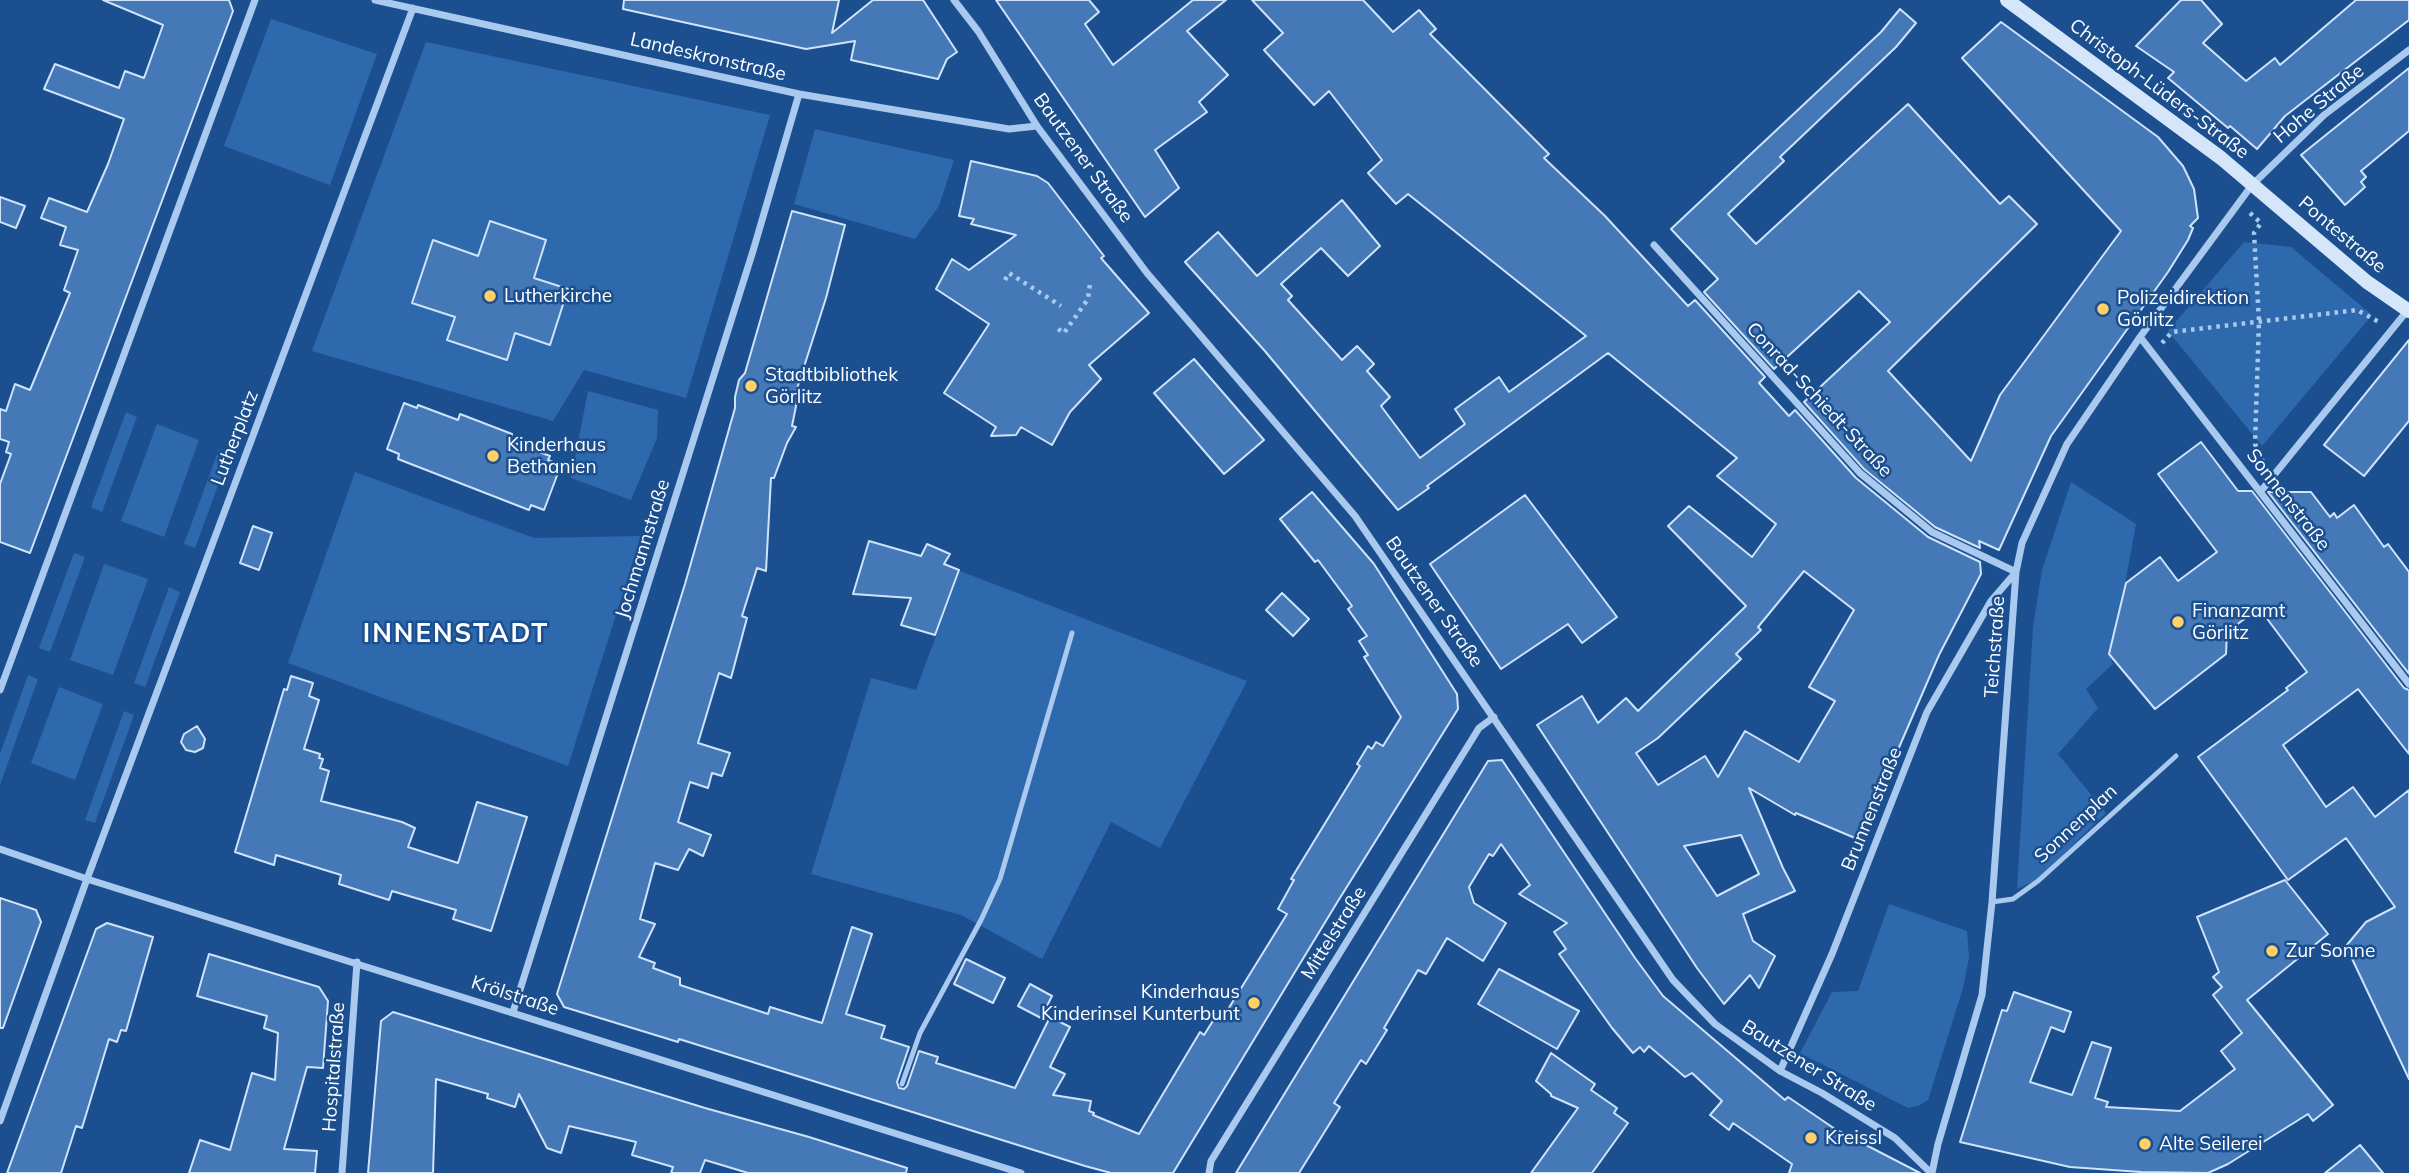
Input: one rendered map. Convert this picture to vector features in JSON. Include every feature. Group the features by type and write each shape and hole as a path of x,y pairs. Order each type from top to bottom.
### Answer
{"street":[{"path":"0,690 255,0"},
{"name":"Landeskronstraße","path":"375,0 799,94 1009,129 1037,126"},
{"name":"Bautzener Straße","path":"954,0 978,31 1037,126 1147,273 1355,516 1673,980 1715,1024 1780,1071 1822,1093 1895,1138 1932,1173"},
{"name":"Christoph-Lüders-Straße","path":"2007,0 2221,158 2252,185"},
{"name":"Lutherplatz","path":"0,1121 87,879 413,8"},
{"name":"Hohe Straße","path":"2252,185 2325,115 2409,50"},
{"name":"Jochmannstraße","path":"513,1012 753,251 799,94"},
{"name":"Teichstraße","path":"1932,1173 1982,995 1992,902 2016,572 2021,543 2067,444 2140,337 2252,185"},
{"name":"Pontestraße","path":"2252,185 2368,282 2408,311"},
{"name":"Conrad-Schiedt-Straße","path":"1654,245 1860,473 1932,532 2016,572"},
{"path":"2261,491 2408,311"},
{"name":"Sonnenstraße","path":"2140,337 2409,684"},
{"name":"Brunnenstraße","path":"1780,1071 1832,954 1927,712 1991,601 2016,572"},
{"name":"Mittelstraße","path":"1209,1173 1212,1161 1472,739 1479,728 1494,717"},
{"name":"Krölstraße","path":"0,849 87,879 1021,1173"},
{"name":"Hospitalstraße","path":"342,1173 356,962"}],"lane":[{"path":"902,1084 920,1033 1000,879 1072,633"},
{"name":"Sonnenplan","path":"1992,902 2013,899 2038,881 2176,756"}],"path":[{"path":"2239,204 2262,223 2254,233 2259,321 2255,444 2272,479"},
{"path":"1007,281 1010,273 1060,306"},
{"path":"1058,329 1064,333 1088,299 1090,283"},
{"path":"2152,352 2172,332 2357,310 2392,329"}],"shaded area":[{"path":"271,19 377,54 330,185 224,146"},
{"path":"426,42 770,115 686,398 584,370 553,421 312,351"},
{"path":"815,129 954,160 939,206 915,239 794,204"},
{"path":"2244,242 2291,247 2372,315 2262,446 2168,331"},
{"path":"588,391 658,410 657,438 631,500 571,478"},
{"path":"126,412 137,417 102,512 91,507"},
{"path":"157,424 199,440 164,537 121,521"},
{"path":"219,449 230,453 195,548 184,544"},
{"path":"355,472 534,538 641,536 568,766 288,663"},
{"path":"2071,482 2136,524 2109,654 2113,664 2086,689 2098,708 2058,754 2106,813 2037,880 2017,889 2033,627 2042,570"},
{"path":"74,553 85,557 50,652 39,648"},
{"path":"104,564 148,579 113,675 70,660"},
{"path":"960,571 1247,681 1160,848 1111,822 1042,959 961,915 811,874 871,678 916,690"},
{"path":"169,587 180,592 145,687 134,683"},
{"path":"28,675 38,679 0,785 0,754"},
{"path":"59,687 103,704 75,780 31,763"},
{"path":"124,711 134,715 95,823 85,820"},
{"path":"1889,904 1967,931 1969,958 1963,988 1928,1100 1908,1108 1800,1053 1832,992 1858,991"}],"building":[{"path":"103,0 229,0 233,11 30,553 0,542 0,484 11,454 6,452 9,442 0,439 0,409 6,411 15,384 30,390 70,293 64,290 78,250 60,245 66,227 41,218 49,198 87,212 124,119 44,89 55,64 119,88 125,71 144,78 163,25"},
{"path":"624,0 839,0 832,33 873,0 923,0 957,52 947,59 938,79 851,60 855,41 806,49 623,9"},
{"path":"996,0 1089,0 1099,12 1085,24 1113,65 1193,0 1226,0 1187,31 1228,75 1199,102 1207,112 1155,150 1179,188 1145,217"},
{"path":"1252,0 1363,0 1393,32 1419,10 1436,29 1430,34 1549,154 1544,158 1605,216 1688,306 1695,300 1765,377 1759,383 1789,416 1795,410 1856,478 1928,537 1980,562 1981,574 1939,655 1862,841 1796,813 1795,815 1749,788 1795,891 1743,914 1753,941 1775,956 1759,988 1750,975 1724,1004 1697,968 1537,725 1582,696 1598,723 1626,698 1638,711 1746,606 1668,526 1689,506 1752,557 1776,524 1717,476 1737,458 1608,353 1398,510 1264,350 1185,262 1218,232 1257,276 1342,200 1380,246 1348,276 1321,248 1281,284 1292,296 1288,300 1342,360 1357,346 1374,364 1367,371 1390,397 1381,406 1420,458 1465,424 1455,409 1499,377 1509,392 1586,336 1408,194 1396,204 1368,173 1382,160 1329,91 1314,105 1264,50 1283,33","holes":["1804,571 1854,610 1809,687 1835,701 1799,762 1745,731 1718,777 1705,756 1658,785 1636,753 1658,738 1741,659 1736,654 1761,630 1758,627","1741,835 1759,874 1717,896 1684,846"]},
{"path":"2181,0 2201,0 2222,24 2203,43 2246,81 2275,58 2280,65 2356,0 2409,0 2409,20 2285,116 2257,149 2168,78 2174,72 2136,46"},
{"path":"1900,9 1916,23 1896,47 1780,157 1784,161 1728,214 1756,244 1908,104 2000,204 2009,196 2037,224 1888,371 1971,461 2000,395 2121,231 1962,58 2001,22 2158,137 2183,166 2194,189 2198,218 2190,226 2193,228 2188,240 2051,436 1999,550 1979,541 1980,548 1935,527 1864,469 1804,402 1890,322 1859,291 1774,369 1704,292 1718,279 1671,229 1881,32"},
{"path":"2409,68 2409,131 2361,171 2366,177 2361,182 2365,187 2345,205 2301,155"},
{"path":"971,161 1037,176 1048,183 1104,256 1101,258 1149,313 1089,365 1101,379 1070,412 1052,445 1021,427 1016,435 991,436 996,427 944,393 989,324 936,289 952,259 969,270 1016,235 971,224 974,219 959,216"},
{"path":"0,197 25,206 16,228 0,222"},
{"path":"792,211 845,225 826,298 795,395 798,396 792,426 796,427 774,478 771,478 766,571 757,568 742,616 747,618 731,678 719,673 698,743 730,753 722,776 712,773 708,788 690,782 678,822 711,835 703,856 689,849 678,870 655,863 640,919 655,924 639,957 655,963 653,968 680,978 680,985 768,1014 770,1007 822,1023 852,927 872,934 846,1014 885,1026 881,1038 909,1047 897,1082 899,1088 904,1089 907,1086 919,1051 938,1057 936,1063 1015,1088 1050,1017 1070,1027 1050,1067 1065,1074 1053,1095 1091,1101 1089,1111 1094,1113 1093,1115 1139,1134 1200,1032 1204,1035 1216,1016 1222,1019 1287,914 1278,909 1294,880 1291,879 1360,766 1357,764 1368,746 1372,749 1376,742 1383,746 1401,717 1364,657 1368,655 1359,641 1367,636 1348,609 1352,606 1318,560 1315,562 1280,519 1312,492 1374,564 1457,694 1458,709 1173,1173 1111,1173 1085,1166 679,1039 678,1042 564,1007 557,994 685,584 735,408 739,380 745,373"},
{"name":"Lutherkirche","path":"490,221 546,240 534,278 568,289 550,345 515,333 507,360 447,340 455,317 412,303 433,240 478,256"},
{"path":"2409,340 2409,421 2364,476 2324,445"},
{"path":"1194,359 1264,440 1224,474 1154,393"},
{"path":"404,403 417,408 418,405 458,420 460,414 512,434 510,441 550,456 548,460 561,465 544,510 531,505 529,510 398,459 399,454 387,449"},
{"path":"2201,442 2238,491 2252,491 2404,688 2409,690 2409,754 2358,689 2283,745 2326,807 2353,787 2375,817 2409,790 2409,1079 2346,946 2366,922 2395,907 2346,838 2288,880 2198,757 2288,690 2286,688 2307,672 2259,608 2227,632 2226,654 2155,709 2109,654 2126,583 2160,557 2178,581 2217,552 2158,474"},
{"path":"2268,492 2311,492 2330,517 2334,513 2337,518 2354,505 2384,547 2388,544 2409,572 2409,674"},
{"path":"1525,495 1617,617 1582,643 1568,624 1501,669 1430,564"},
{"path":"253,526 272,533 259,570 240,563"},
{"path":"869,541 921,556 927,544 950,554 944,564 959,570 935,635 901,625 911,598 853,594"},
{"path":"1282,593 1309,619 1293,636 1266,610"},
{"path":"291,676 313,683 309,696 319,700 304,749 320,754 319,758 323,759 320,768 329,771 321,801 402,822 415,828 408,847 458,863 477,802 527,817 491,931 453,919 456,910 392,891 389,900 339,884 341,875 276,855 274,865 235,852 284,689 287,690"},
{"path":"197,726 205,739 203,748 195,752 186,750 181,742 184,734"},
{"path":"1502,760 1663,996 1785,1100 1788,1097 1835,1129 1920,1173 1789,1173 1792,1164 1733,1123 1729,1130 1710,1115 1722,1101 1692,1073 1685,1077 1649,1046 1644,1052 1640,1047 1633,1053 1612,1028 1559,954 1566,949 1554,932 1567,923 1519,894 1530,885 1501,844 1493,856 1489,854 1469,887 1474,903 1506,923 1483,961 1447,938 1426,974 1418,970 1366,1064 1361,1060 1334,1103 1340,1107 1299,1173 1236,1173 1488,761"},
{"path":"2285,880 2328,934 2247,1000 2333,1105 2313,1121 2308,1114 2228,1164 2208,1173 2070,1167 1960,1142 2002,1010 2007,1011 2014,992 2071,1012 2064,1032 2051,1027 2030,1082 2072,1095 2092,1042 2111,1048 2095,1098 2108,1102 2106,1107 2180,1111 2235,1069 2221,1051 2242,1033 2213,995 2222,987 2213,977 2219,972 2197,917"},
{"path":"0,898 36,910 41,922 3,1028 0,1028"},
{"path":"107,923 153,937 126,1031 121,1030 117,1042 109,1039 82,1128 76,1126 61,1173 7,1173 96,929"},
{"path":"209,954 319,987 328,1001 323,1068 307,1067 284,1149 317,1151 315,1173 189,1173 200,1140 230,1150 252,1073 275,1080 278,1033 264,1028 267,1016 197,996"},
{"path":"966,959 1005,978 993,1003 954,984"},
{"path":"1499,969 1579,1011 1557,1049 1478,1004"},
{"path":"1030,984 1052,996 1041,1018 1018,1006"},
{"path":"393,1012 705,1108 809,1137 907,1168 906,1173 748,1173 705,1160 700,1173 671,1173 673,1167 632,1155 636,1142 569,1126 561,1153 547,1148 519,1094 515,1107 487,1098 488,1094 436,1079 433,1173 368,1173 381,1021"},
{"path":"1551,1053 1595,1084 1591,1090 1617,1108 1614,1113 1628,1123 1592,1173 1531,1173 1578,1108 1551,1096 1536,1081"},
{"path":"2360,1145 2383,1173 2325,1173"}],"place":[{"name":"Lutherkirche","path":"490,296"},
{"name":"Polizeidirektion Görlitz","path":"2103,309"},
{"name":"Stadtbibliothek Görlitz","path":"751,386"},
{"name":"Kinderhaus Bethanien","path":"493,456"},
{"name":"Finanzamt Görlitz","path":"2178,622"},
{"name":"Zur Sonne","path":"2272,951"},
{"name":"Kinderhaus Kinderinsel Kunterbunt","path":"1254,1003"},
{"name":"Kreissl","path":"1811,1138"},
{"name":"Alte Seilerei","path":"2145,1144"}],"district":[{"name":"INNENSTADT","path":"456,634"}]}
